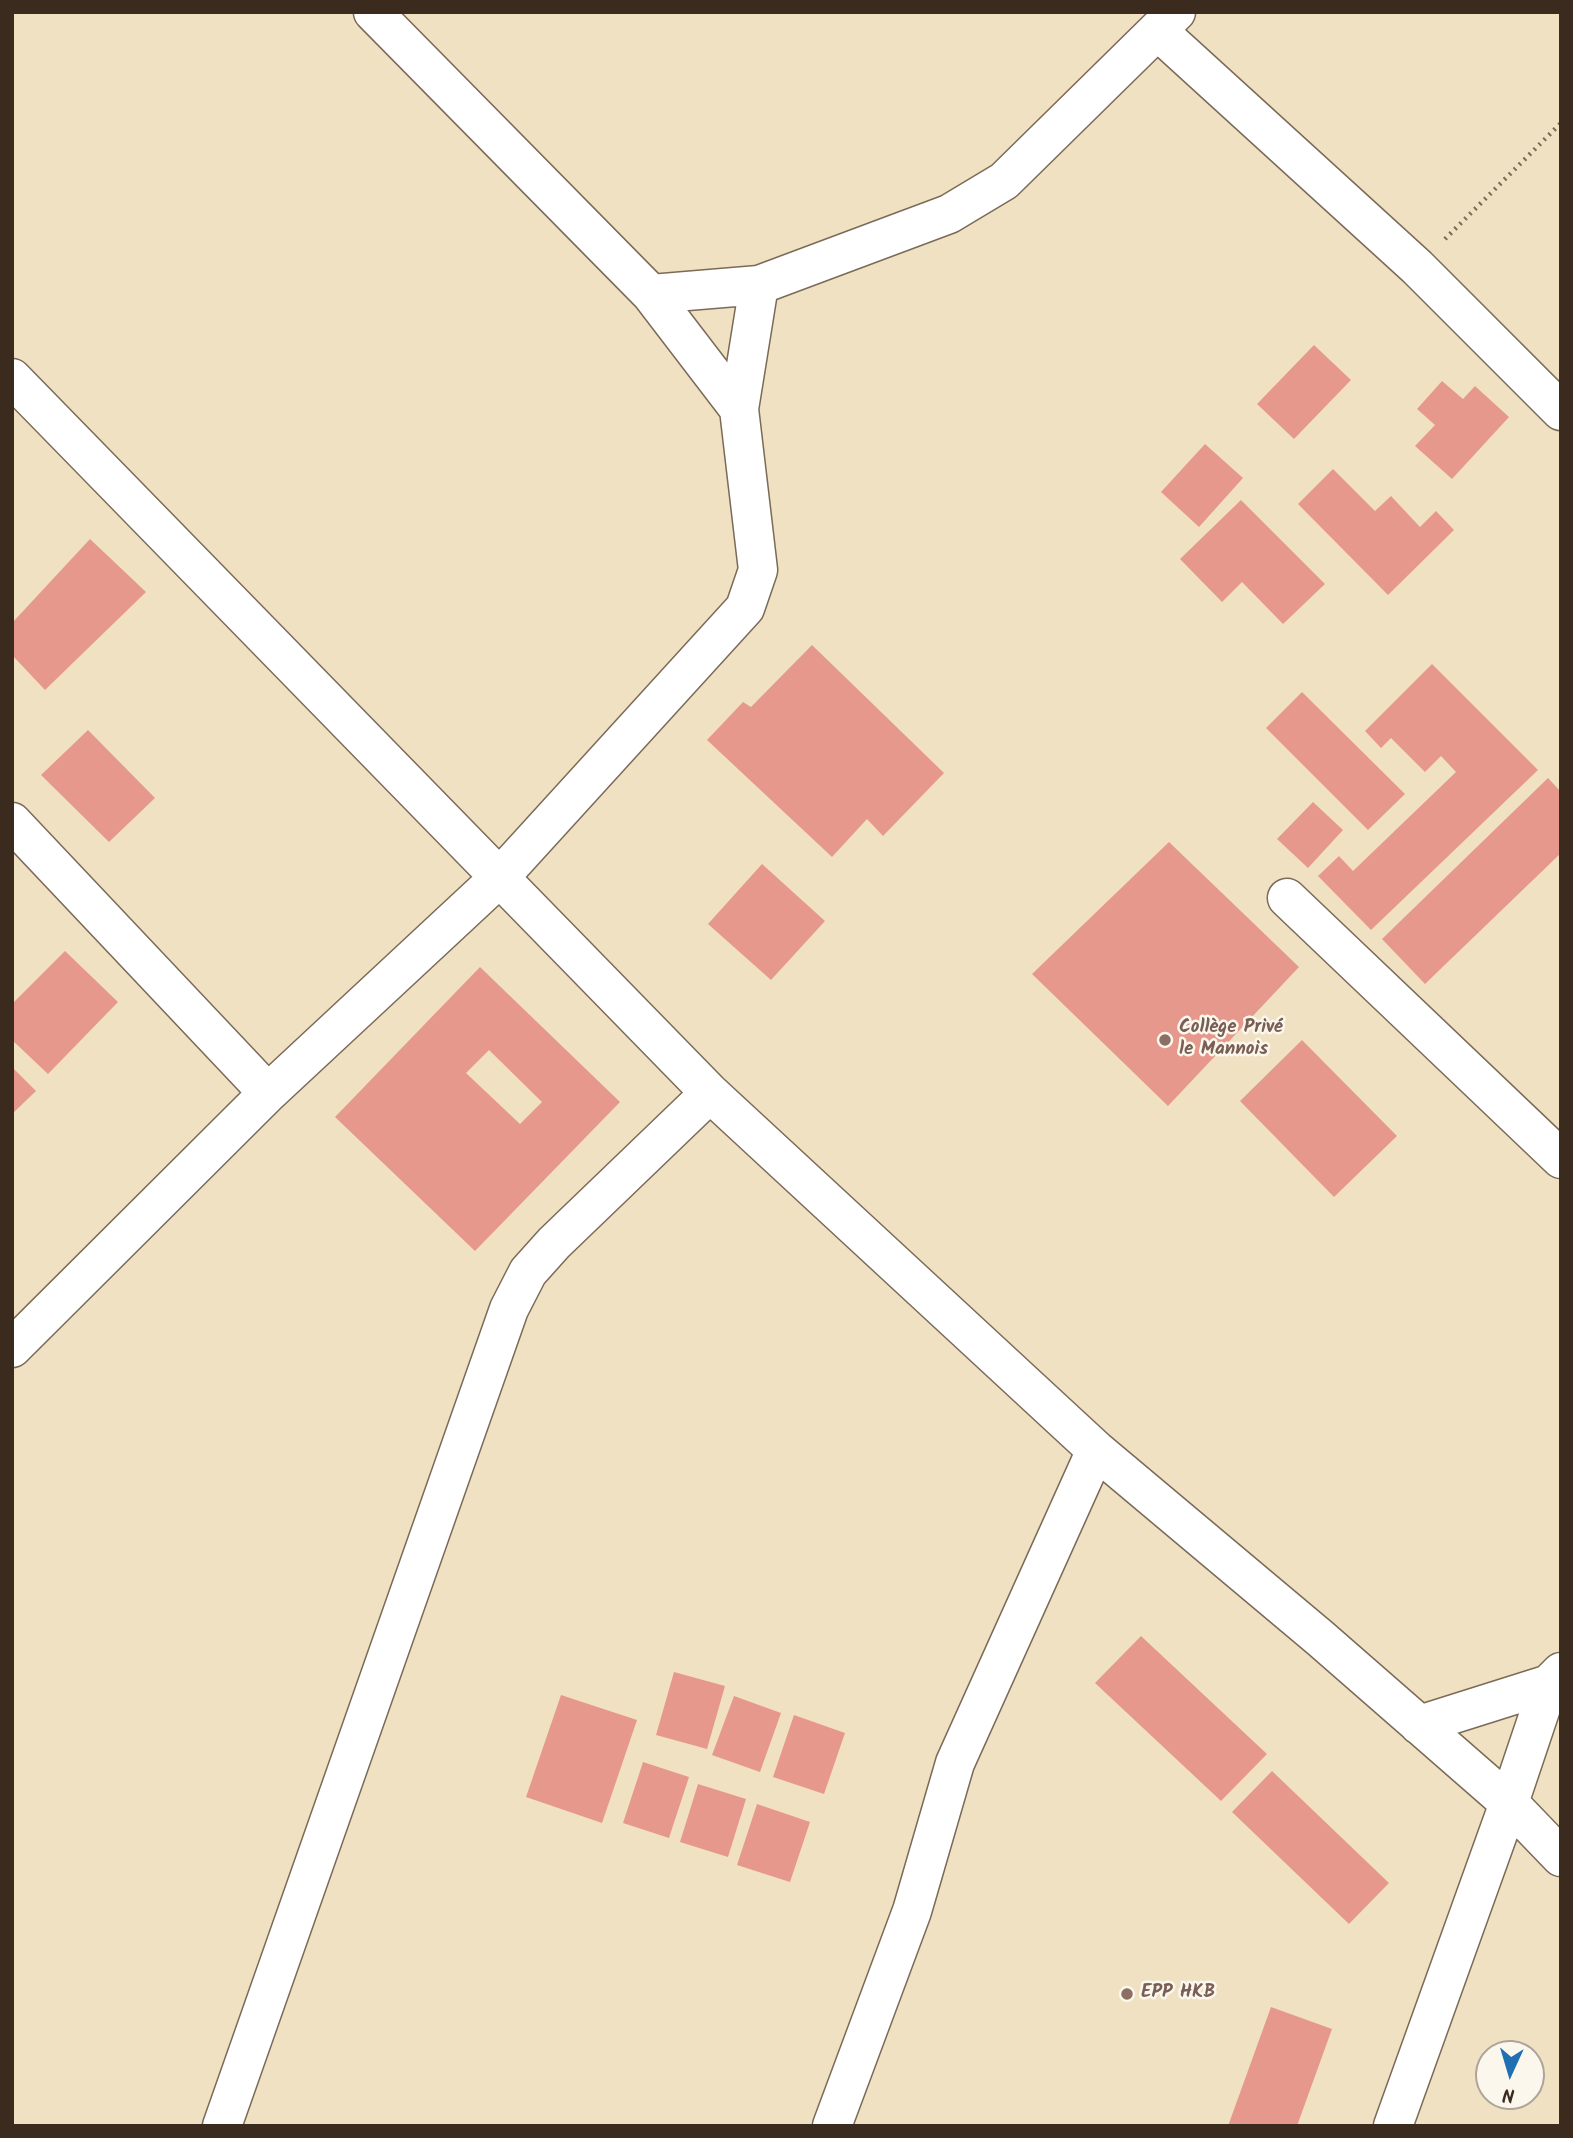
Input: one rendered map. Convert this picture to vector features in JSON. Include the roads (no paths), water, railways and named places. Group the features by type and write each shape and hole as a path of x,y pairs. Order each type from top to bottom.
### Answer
{"street":[{"path":"373,12 651,294 739,409"},
{"path":"651,294 759,285 948,214 1004,181 1167,22 1561,411"},
{"path":"12,1348 268,1093 499,878 745,608 758,570 739,409 759,285"},
{"path":"12,378 709,1093 1096,1450 1320,1638 1509,1804 1561,1857"},
{"path":"12,822 268,1093"},
{"path":"1287,898 1561,1159"},
{"path":"222,2126 509,1309 528,1272 554,1242 709,1093"},
{"path":"832,2126 912,1911 955,1763 1096,1450"},
{"path":"1419,1725 1555,1678"},
{"path":"1393,2126 1555,1678"}],"place":[{"name":"Collège Privé le Mannois","path":"1165,1040"},
{"name":"EPP HKB","path":"1127,1994"}]}
